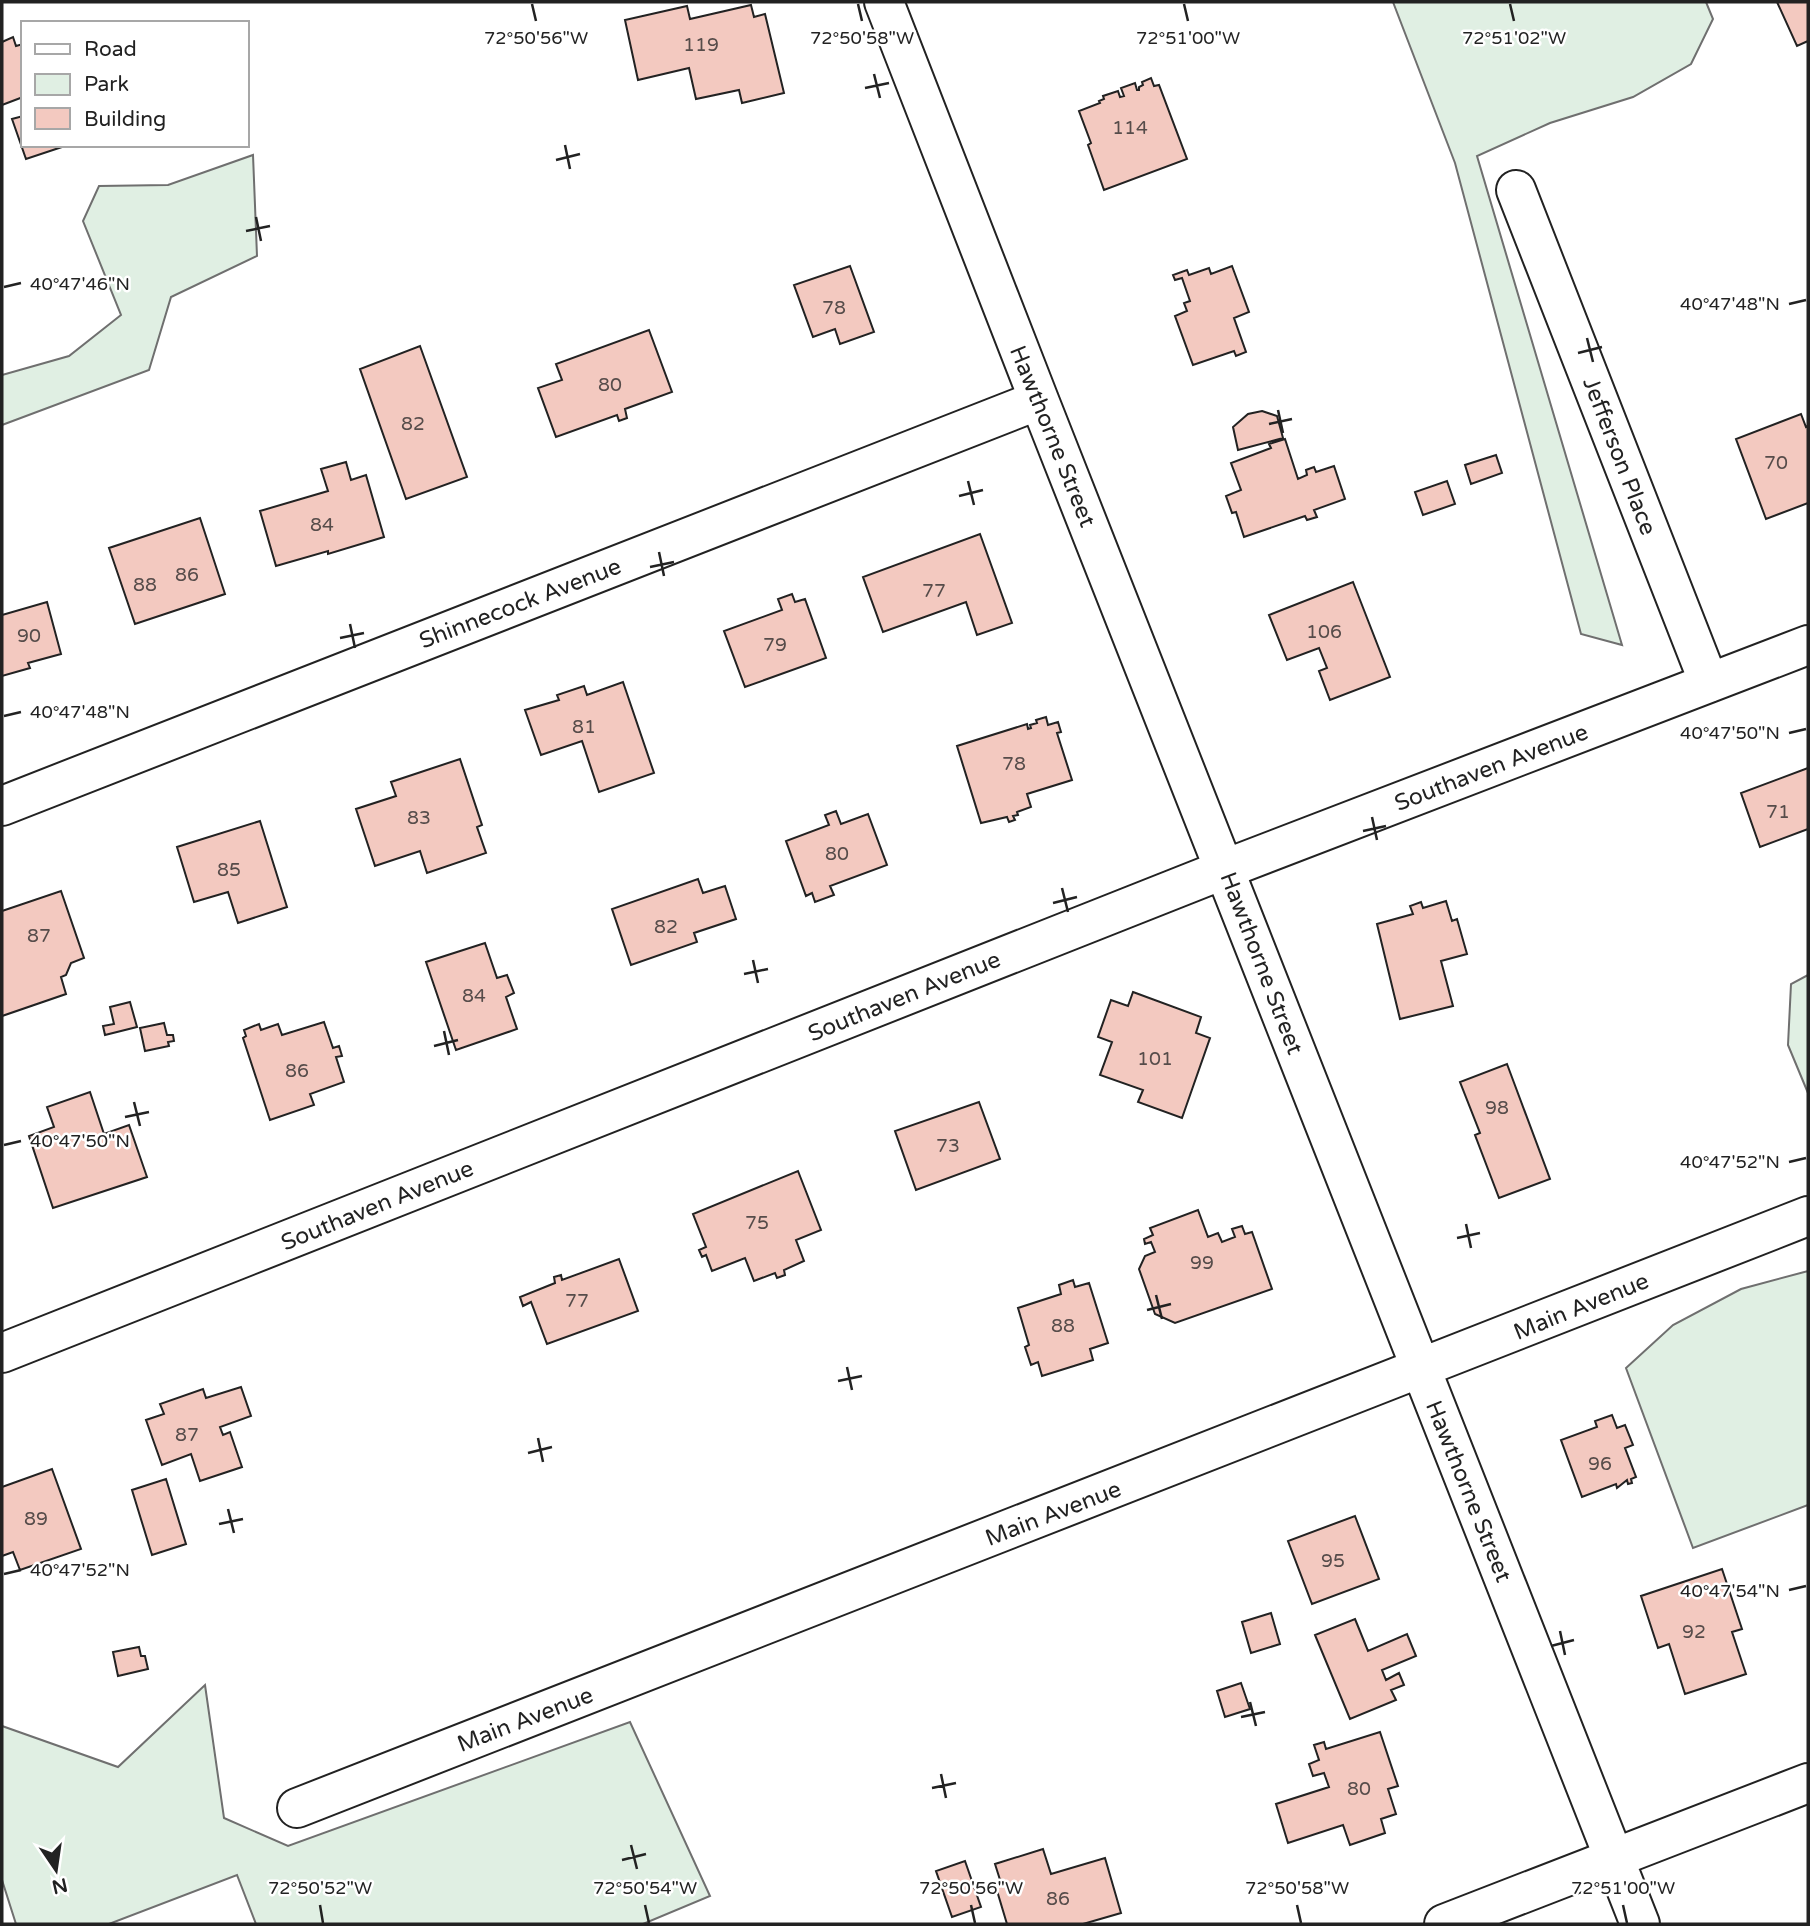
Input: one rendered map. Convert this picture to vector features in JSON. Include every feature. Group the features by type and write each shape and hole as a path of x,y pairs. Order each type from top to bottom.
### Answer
{"street":[{"name":"Hawthorne Street","path":"884,2 1640,1924"},
{"name":"Jefferson Place","path":"1516,190 1709,683"},
{"name":"Shinnecock Avenue","path":"2,806 1039,400"},
{"name":"Southaven Avenue","path":"2,1353 1225,869 1808,645"},
{"name":"Main Avenue","path":"297,1808 1808,1216"},
{"path":"1444,1924 1808,1783"}],"green space":[{"path":"1393,2 1706,2 1713,19 1691,64 1633,97 1550,123 1477,156 1622,645 1581,634 1455,163"},
{"path":"253,155 257,256 171,297 149,370 2,425 2,375 69,356 121,315 83,221 99,186 168,185"},
{"path":"1808,975 1808,1093 1788,1045 1791,984"},
{"path":"1808,1271 1808,1505 1693,1548 1626,1368 1673,1325 1741,1289"},
{"path":"205,1685 224,1818 288,1846 630,1722 710,1896 643,1924 256,1924 237,1875 109,1924 16,1924 2,1880 2,1726 118,1767"}],"building":[{"path":"1777,2 1808,2 1808,41 1797,46"},
{"path":"751,5 754,17 765,14 784,93 742,103 739,90 696,99 689,68 638,80 625,20 687,6 690,19"},
{"path":"13,37 16,46 21,45 21,98 2,105 2,42"},
{"path":"1151,78 1154,86 1159,85 1187,159 1104,190 1079,111 1100,103 1099,101 1104,99 1103,96 1118,91 1120,97 1124,96 1121,88 1135,83 1139,90 1142,82"},
{"path":"21,117 21,145 12,119"},
{"path":"22,147 62,147 26,159"},
{"path":"850,266 874,332 840,344 835,329 813,337 794,285"},
{"path":"1232,266 1249,312 1234,318 1246,352 1236,356 1234,351 1193,365 1175,316 1187,311 1184,303 1190,301 1182,278 1175,280 1173,275 1187,270 1189,275 1209,268 1211,274"},
{"path":"649,330 672,392 625,409 627,418 619,421 617,415 556,437 538,388 562,380 556,364"},
{"path":"420,346 467,477 406,499 360,369"},
{"path":"1262,411 1277,416 1283,438 1238,450 1233,427 1248,414"},
{"path":"1801,414 1806,427 1808,426 1808,503 1766,519 1736,439"},
{"path":"1285,439 1298,479 1307,475 1306,470 1314,467 1316,472 1334,466 1345,499 1314,510 1317,517 1307,520 1305,516 1244,537 1236,512 1232,513 1226,496 1241,490 1231,463 1271,448 1269,444"},
{"path":"1496,455 1502,473 1471,484 1465,465"},
{"path":"346,462 351,480 366,475 384,537 276,566 260,511 328,491 321,469"},
{"path":"1447,481 1455,504 1423,515 1415,492"},
{"path":"200,518 225,594 135,624 109,548"},
{"path":"980,534 1012,623 977,635 966,602 883,632 863,577"},
{"path":"1353,582 1390,677 1330,700 1319,671 1327,668 1319,648 1287,660 1269,615"},
{"path":"792,594 795,602 805,599 826,658 745,687 724,631 782,610 778,599"},
{"path":"47,602 61,654 28,663 30,668 2,676 2,615"},
{"path":"623,682 654,773 599,792 582,741 541,755 525,710 559,700 557,695 584,686 587,695"},
{"path":"1046,717 1048,725 1058,722 1061,732 1057,733 1072,780 1027,794 1031,807 1017,812 1018,815 1013,816 1015,820 1009,822 1007,817 981,823 957,746 1027,724 1028,729 1031,728 1030,725 1037,723 1036,720"},
{"path":"460,759 482,825 477,827 486,853 427,873 420,851 375,866 356,809 396,796 391,782"},
{"path":"1808,768 1808,829 1760,847 1741,793"},
{"path":"836,811 841,824 868,814 887,865 830,886 834,895 815,902 812,893 806,896 786,841 829,825 825,815"},
{"path":"260,821 287,907 238,923 228,892 194,902 177,847"},
{"path":"698,879 703,893 725,886 736,919 694,933 697,942 631,965 612,909"},
{"path":"61,891 84,958 71,963 66,975 61,977 66,994 2,1016 2,911"},
{"path":"1446,901 1452,921 1457,919 1467,954 1441,961 1453,1006 1400,1019 1377,924 1413,914 1410,906 1421,902 1423,908"},
{"path":"485,943 497,978 507,975 514,993 506,997 517,1029 456,1050 426,962"},
{"path":"1133,992 1201,1017 1196,1033 1210,1038 1182,1118 1138,1102 1143,1090 1100,1075 1112,1042 1098,1037 1111,1000 1128,1006"},
{"path":"130,1002 137,1027 105,1035 103,1026 114,1024 110,1007"},
{"path":"324,1022 333,1048 339,1046 342,1056 336,1057 344,1082 310,1094 314,1105 270,1120 243,1038 246,1036 244,1030 259,1024 261,1030 278,1024 282,1035"},
{"path":"164,1023 167,1035 173,1035 174,1041 168,1042 169,1046 145,1051 140,1028"},
{"path":"1507,1064 1550,1179 1499,1198 1475,1135 1480,1133 1460,1082"},
{"path":"90,1092 104,1134 129,1125 147,1177 53,1208 29,1136 54,1127 47,1107"},
{"path":"979,1102 1000,1159 916,1190 895,1131"},
{"path":"798,1171 821,1230 796,1240 804,1261 784,1270 785,1275 777,1278 775,1273 754,1281 745,1258 712,1271 706,1255 702,1257 699,1250 706,1247 693,1214"},
{"path":"1198,1210 1208,1237 1218,1233 1222,1242 1235,1237 1232,1229 1242,1226 1245,1234 1252,1232 1272,1289 1175,1323 1155,1314 1139,1269 1145,1256 1155,1252 1151,1242 1145,1244 1144,1239 1153,1235 1150,1228"},
{"path":"619,1259 638,1311 547,1344 531,1302 523,1306 520,1297 555,1283 554,1277 561,1275 562,1280"},
{"path":"1073,1280 1075,1287 1089,1283 1108,1343 1090,1349 1093,1360 1042,1376 1038,1362 1031,1365 1025,1347 1029,1345 1018,1308 1061,1294 1059,1285"},
{"path":"241,1387 251,1416 220,1427 223,1435 230,1432 242,1467 200,1481 191,1454 162,1465 146,1420 164,1414 160,1404 203,1389 206,1398"},
{"path":"1612,1415 1617,1428 1625,1425 1633,1445 1625,1448 1636,1477 1631,1479 1632,1483 1628,1484 1627,1480 1617,1488 1616,1484 1582,1497 1561,1440 1597,1427 1595,1421"},
{"path":"52,1469 81,1549 20,1570 13,1552 2,1556 2,1487"},
{"path":"166,1479 186,1544 152,1555 132,1490"},
{"path":"1355,1516 1379,1579 1312,1604 1288,1541"},
{"path":"1722,1569 1742,1629 1732,1632 1746,1674 1685,1694 1669,1644 1658,1648 1641,1596"},
{"path":"1271,1613 1280,1644 1251,1653 1242,1622"},
{"path":"1355,1619 1368,1651 1407,1634 1416,1656 1382,1670 1386,1680 1399,1673 1404,1685 1391,1690 1396,1700 1350,1719 1315,1635"},
{"path":"139,1647 141,1656 145,1656 148,1669 118,1676 113,1652"},
{"path":"1241,1683 1250,1709 1225,1717 1217,1691"},
{"path":"1380,1732 1398,1786 1388,1789 1396,1814 1381,1819 1385,1833 1350,1845 1343,1825 1288,1843 1276,1804 1329,1787 1324,1773 1313,1776 1309,1764 1319,1760 1314,1745 1324,1742 1326,1749"},
{"path":"1043,1849 1051,1874 1105,1858 1121,1913 1083,1924 1007,1924 995,1884 1001,1883 995,1864"},
{"path":"965,1861 981,1907 952,1917 936,1871"}]}
